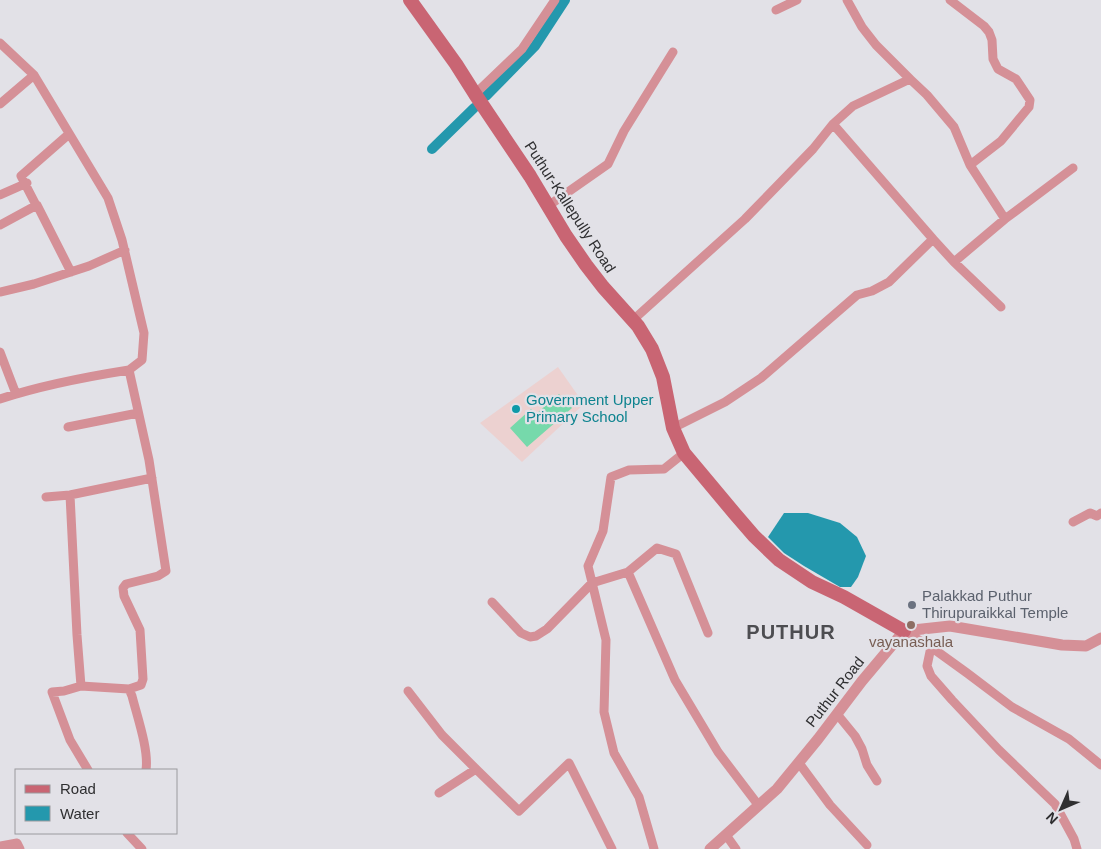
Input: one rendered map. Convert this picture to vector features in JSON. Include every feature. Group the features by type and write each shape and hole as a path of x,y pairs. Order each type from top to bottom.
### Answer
{"main road":[{"name":"Puthur-Kallepully Road","path":"410,0 456,64 586,265 638,326 652,349 663,377 673,428 684,453 754,536 779,560 812,582 904,631"}],"street":[{"path":"475,94 522,49 555,0"},
{"path":"776,10 796,0"},
{"path":"848,0 862,28 871,39 927,95 954,127 970,165 1005,219"},
{"path":"950,0 989,32 992,40 993,59 998,69 1016,80 1030,100 1029,107 1001,141 970,165"},
{"path":"0,42 34,75 108,198 125,250 144,333 142,360 129,370 60,383 0,399"},
{"path":"548,206 608,164 624,131 673,52"},
{"path":"0,104 34,75"},
{"path":"633,320 744,219 813,149 833,124 853,106 910,79"},
{"path":"833,124 954,262 1001,307"},
{"path":"70,134 21,176 71,272"},
{"path":"954,262 1005,219 1073,168"},
{"path":"0,195 26,184"},
{"path":"0,226 36,205"},
{"path":"673,428 725,402 761,378 857,295 872,291 889,282 933,239"},
{"path":"0,292 34,284 71,272 125,250"},
{"path":"0,352 16,394"},
{"path":"87,769 70,740 52,692 82,686 129,689 141,685 143,679 140,630 124,596 123,588 126,584 158,576 166,570 149,460 129,370"},
{"path":"68,426 138,413"},
{"path":"654,849 639,797 614,753 604,712 606,640 588,566 603,531 611,477 629,470 664,469 684,453"},
{"path":"46,497 70,495 152,478"},
{"path":"70,495 77,635 82,686"},
{"path":"1073,522 1090,513 1097,516 1101,513"},
{"path":"492,602 521,633 530,637 536,636 547,629 592,582 628,572 657,548 676,554 708,633"},
{"path":"628,572 675,680 718,752 759,806"},
{"path":"904,631 950,626 1062,645 1086,646 1101,638"},
{"path":"904,631 967,673 1012,707 1069,740 1101,765"},
{"name":"Puthur Road","path":"710,849 777,789 904,631"},
{"path":"930,647 927,666 931,676 1000,750 1055,804 1074,839 1077,849"},
{"path":"129,689 143,741 147,762 146,769"},
{"path":"408,692 442,735 519,810 569,763 612,849"},
{"path":"837,714 855,736 867,765 877,781"},
{"path":"799,763 830,805 867,844"},
{"path":"439,793 476,769"},
{"path":"128,834 142,849"},
{"path":"726,835 736,849"},
{"path":"0,846 17,843 20,849"}],"shaded area":[{"path":"558,367 584,404 522,462 480,423"}],"green space":[{"path":"559,394 572,408 527,447 510,428 531,409 536,414"}],"water":[{"path":"784,513 808,513 840,523 857,537 866,556 858,577 851,587 840,587 804,566 784,553 768,537"}],"waterway":[{"path":"486,96 535,46 565,0"},
{"path":"432,149 474,108"}],"place":[{"name":"Government Upper Primary School","path":"516,409"},
{"name":"Palakkad Puthur Thirupuraikkal Temple","path":"912,605"},
{"name":"vayanashala","path":"911,625"}],"district":[{"name":"PUTHUR","path":"791,632"}]}
